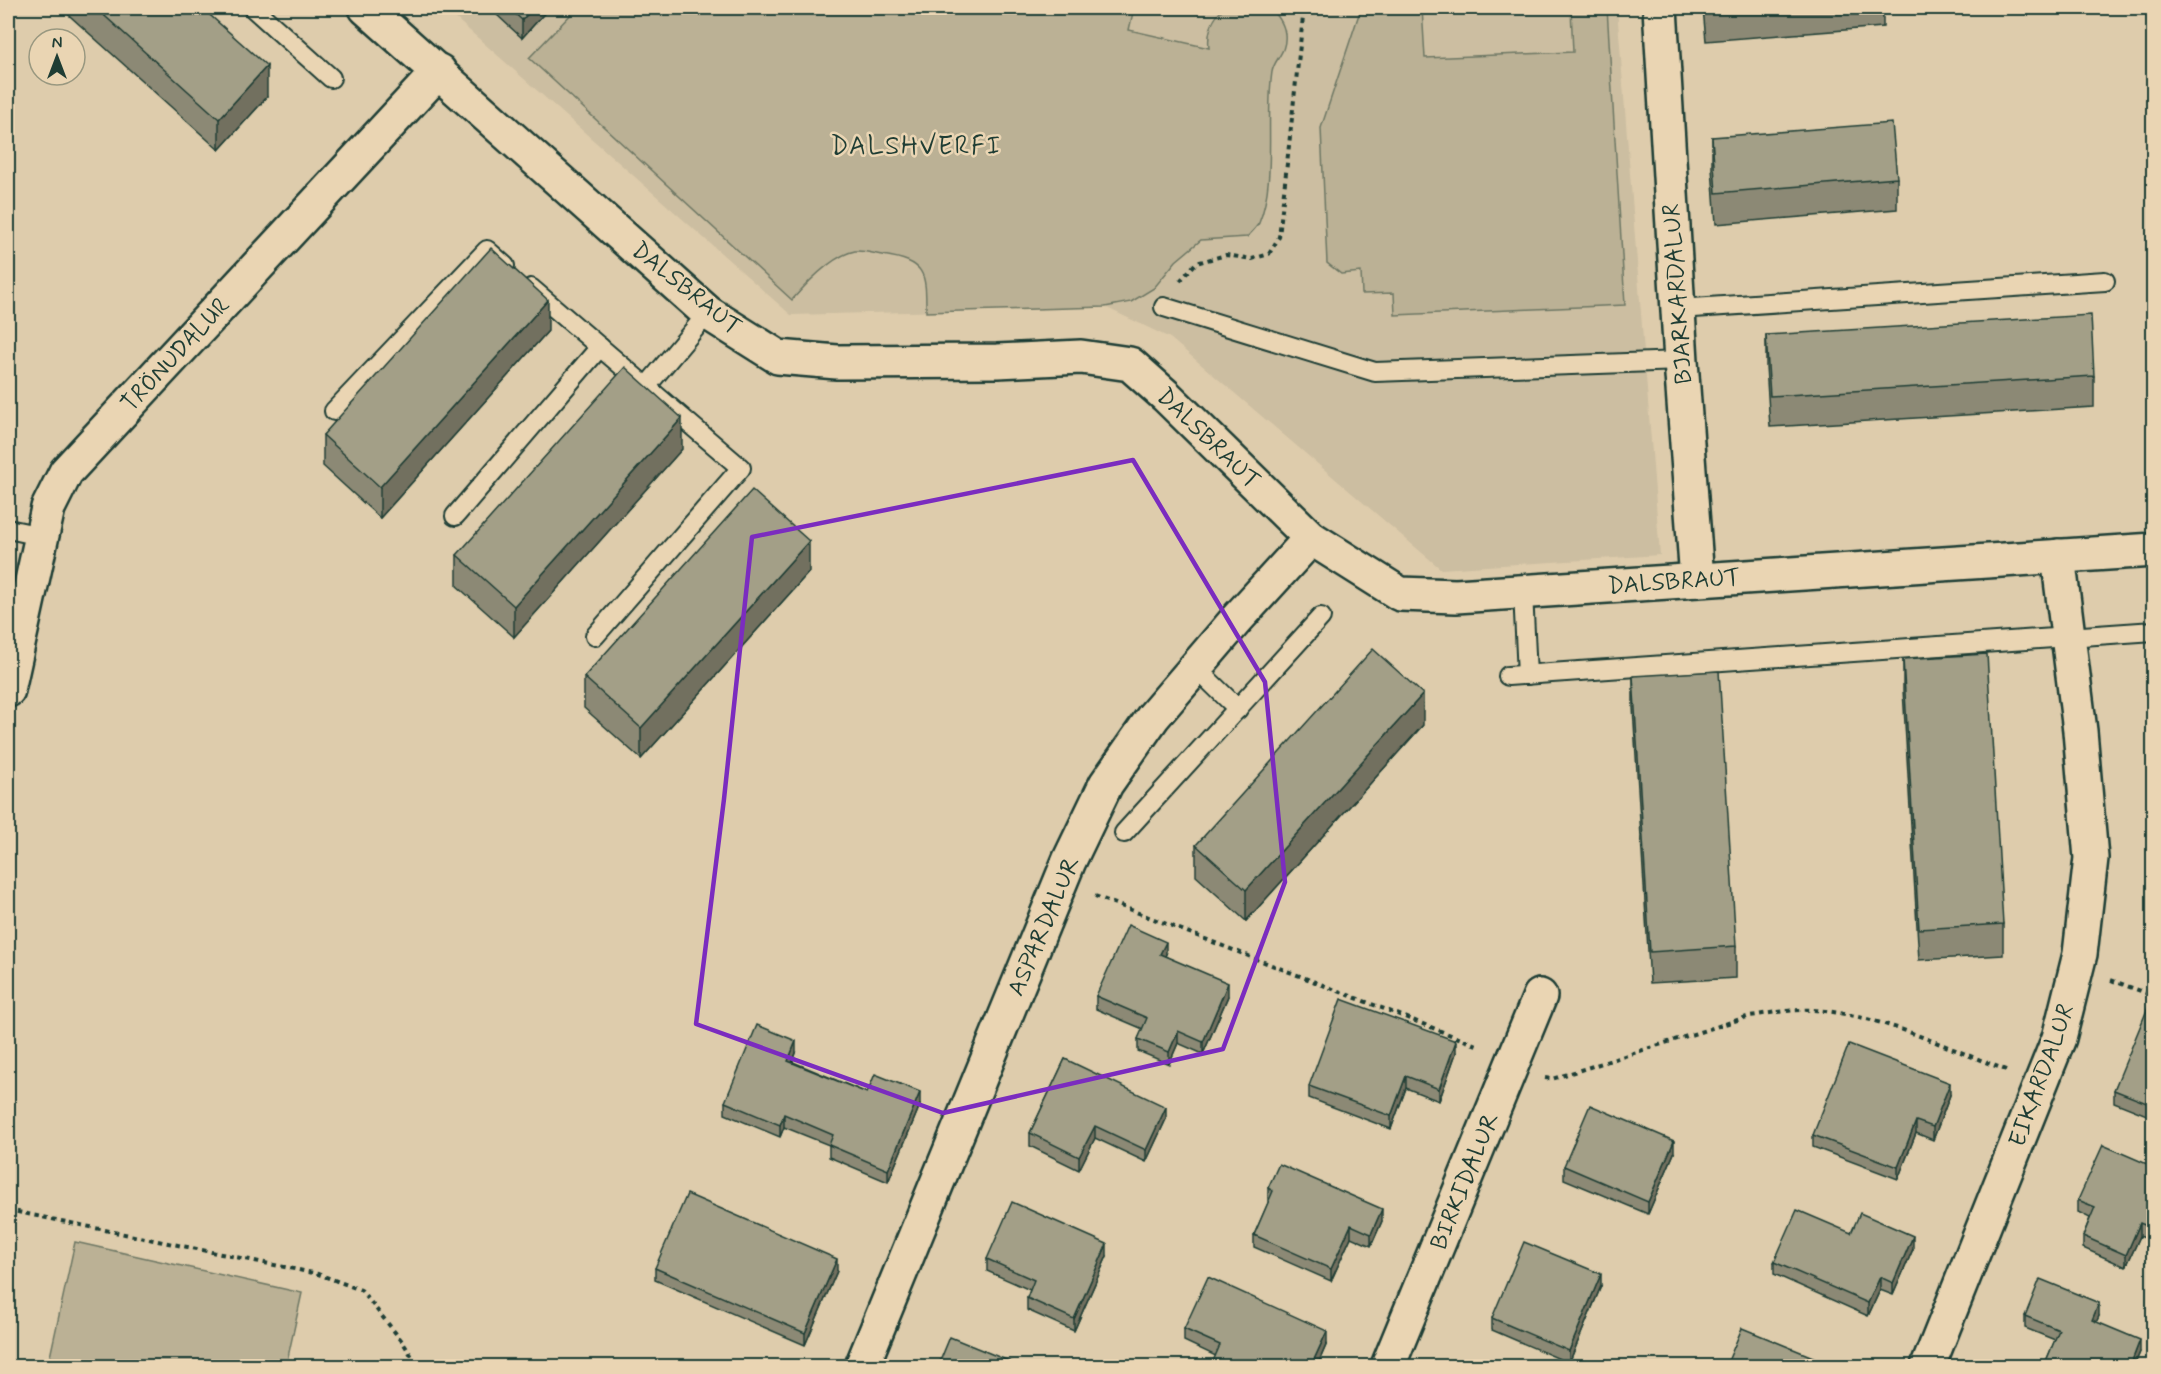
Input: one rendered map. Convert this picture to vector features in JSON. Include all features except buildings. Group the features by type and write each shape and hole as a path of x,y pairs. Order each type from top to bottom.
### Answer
{"street":[{"name":"DALSBRAUT","path":"366,8 708,313 778,357 848,362 997,361 1082,357 1130,364 1166,396 1311,538 1400,594 1456,596 2154,550"},
{"name":"BJARKARDALUR","path":"1660,8 1681,361 1697,580"},
{"name":"TRÖNUDALUR","path":"8,690 48,508 66,472 439,71"},
{"name":"ASPARDALUR","path":"862,1366 1061,882 1106,784 1153,717 1311,538"},
{"name":"EIKARDALUR","path":"1928,1366 2059,1038 2080,954 2091,858 2080,731 2058,556"},
{"name":"BIRKIDALUR","path":"1388,1366 1540,996"}],"lane":[{"path":"253,8 331,78"},
{"path":"334,411 487,250 741,468 595,636"},
{"path":"1678,309 2104,281"},
{"path":"1164,307 1375,372 1681,361"},
{"path":"646,387 708,313"},
{"path":"455,516 600,347"},
{"path":"8,529 41,536"},
{"path":"1523,591 1527,675"},
{"path":"1124,833 1322,617"},
{"path":"1508,676 2154,631"},
{"path":"1195,668 1238,709"}],"path":[{"path":"1164,307 1182,278 1196,263 1226,255 1252,259 1269,254 1279,237 1304,8"},
{"path":"1061,882 1511,1067 1552,1079 1750,1016 1780,1011 1811,1010 1866,1018 2041,1083"},
{"path":"2076,968 2154,996"},
{"path":"8,1210 318,1274 361,1290 402,1341 418,1366"}],"highlighted area":[{"path":"1133,460 1265,682 1285,882 1223,1049 943,1113 696,1024 724,799 752,537"}],"shaded area":[{"path":"444,8 1617,8 1660,555 1441,569 1170,338 1105,307 791,315"},
{"path":"577,8 1134,8 1129,30 1209,48 1211,26 1216,16 1224,8 1269,8 1282,23 1285,41 1272,72 1268,188 1259,223 1247,237 1201,240 1176,261 1154,288 1131,302 1105,307 926,312 924,278 916,266 897,258 858,251 829,264 792,300 529,58"},
{"path":"1361,8 1422,8 1425,58 1573,52 1571,9 1607,8 1625,305 1395,315 1394,293 1362,294 1361,272 1341,274 1327,263 1321,128"},
{"path":"75,1242 302,1293 286,1366 48,1366"}],"district":[{"name":"DALSHVERFI","path":"916,145"}]}
